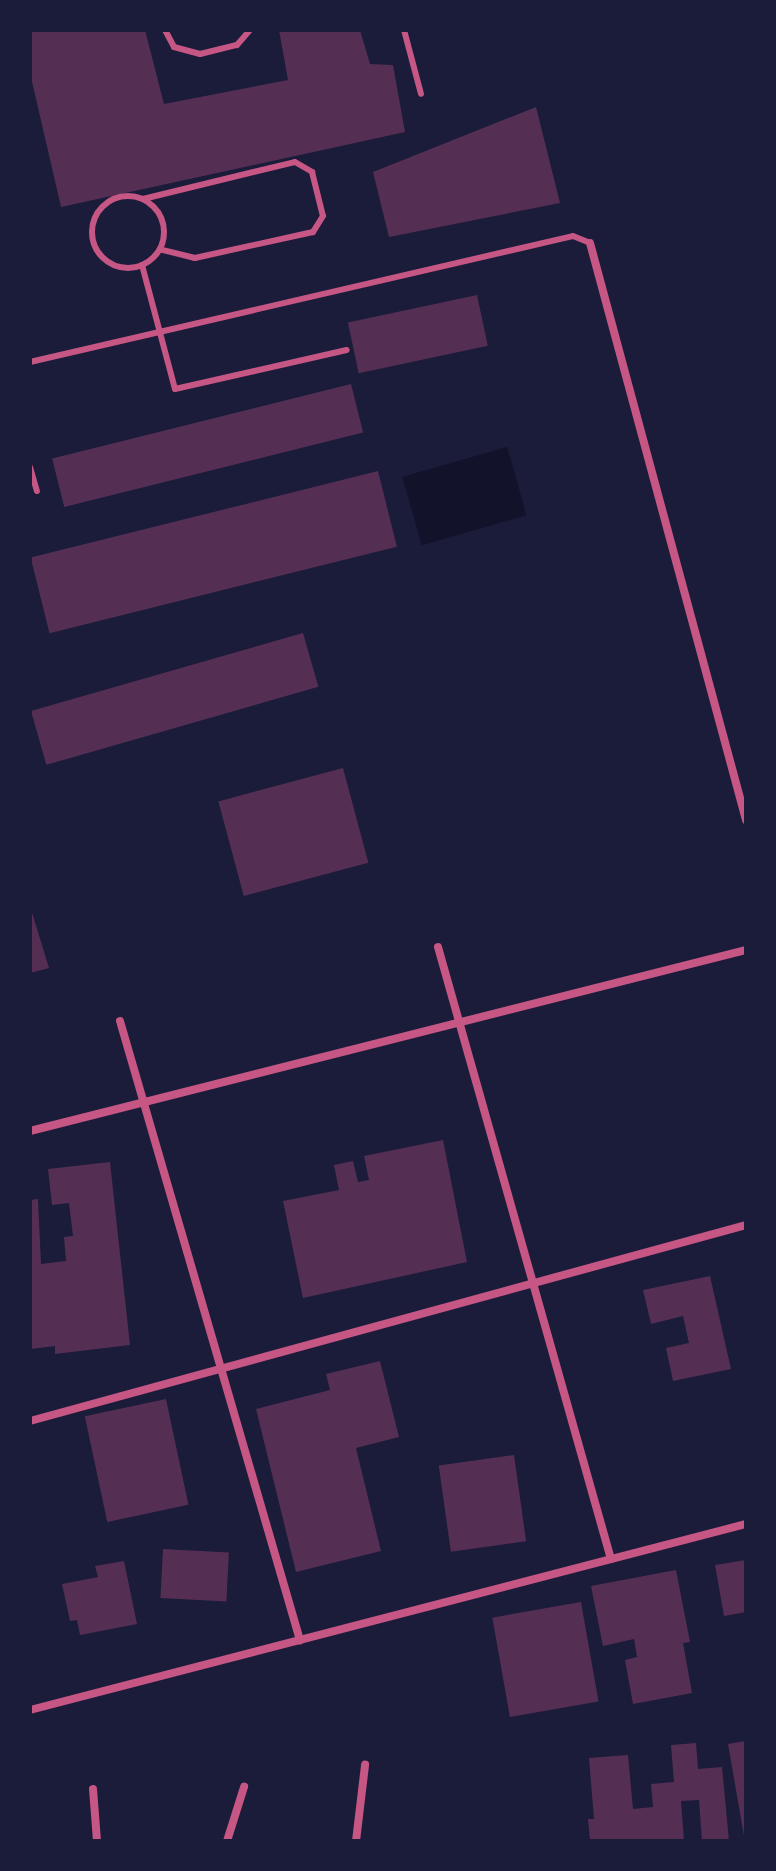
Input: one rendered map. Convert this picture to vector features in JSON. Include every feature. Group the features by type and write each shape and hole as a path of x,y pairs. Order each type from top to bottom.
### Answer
{"street":[{"path":"590,243 746,820"},
{"path":"438,947 611,1559"},
{"path":"30,1131 746,950"},
{"path":"120,1021 300,1640"},
{"path":"30,1421 746,1225"},
{"path":"30,1710 746,1524"},
{"path":"356,1841 365,1765"},
{"path":"227,1841 244,1787"},
{"path":"93,1789 97,1841"}],"lane":[{"path":"165,30 174,47 200,54 237,45 250,30"},
{"path":"404,30 421,94"},
{"path":"143,199 162,220 160,249 142,265 117,266 105,260 97,250 92,226 106,204 130,196 143,199 295,162 312,172 323,216 313,232 195,258 160,249"},
{"path":"30,362 573,236 590,243"},
{"path":"142,265 175,389 347,350"},
{"path":"30,467 37,491"}],"shaded area":[{"path":"507,447 527,515 422,545 402,477"}],"building":[{"path":"30,30 145,30 164,104 288,80 279,30 360,30 370,64 393,65 405,132 61,207 30,73"},
{"path":"536,107 560,203 389,237 373,172"},
{"path":"477,295 488,346 359,373 348,322"},
{"path":"351,384 363,433 64,507 52,459"},
{"path":"378,471 397,547 50,633 31,558"},
{"path":"303,633 318,687 46,765 31,711"},
{"path":"343,768 368,863 244,896 218,801"},
{"path":"30,906 49,968 30,973"},
{"path":"443,1140 467,1262 303,1298 283,1201 339,1190 334,1165 353,1161 358,1182 369,1180 364,1156"},
{"path":"110,1162 130,1345 55,1354 55,1346 30,1349 30,1200 38,1199 41,1264 66,1261 64,1237 73,1236 69,1203 52,1205 48,1169"},
{"path":"710,1276 731,1369 673,1381 666,1348 689,1343 683,1316 651,1324 643,1290"},
{"path":"380,1361 399,1437 356,1448 381,1551 296,1572 256,1409 330,1390 326,1374"},
{"path":"166,1399 188,1505 107,1522 85,1416"},
{"path":"514,1455 526,1541 451,1552 439,1466"},
{"path":"163,1549 229,1552 226,1601 160,1598"},
{"path":"746,1560 746,1612 724,1616 715,1565"},
{"path":"124,1561 137,1624 80,1635 77,1620 70,1621 62,1584 98,1577 95,1566"},
{"path":"676,1570 690,1642 683,1643 692,1693 633,1704 625,1660 637,1657 634,1639 603,1646 591,1586"},
{"path":"581,1602 599,1701 510,1717 492,1618"},
{"path":"746,1741 746,1836 744,1836 728,1744"},
{"path":"696,1743 698,1769 722,1767 729,1841 702,1841 699,1800 681,1801 684,1841 590,1841 588,1819 594,1819 589,1758 628,1755 633,1809 653,1807 651,1784 674,1782 671,1745"}]}
